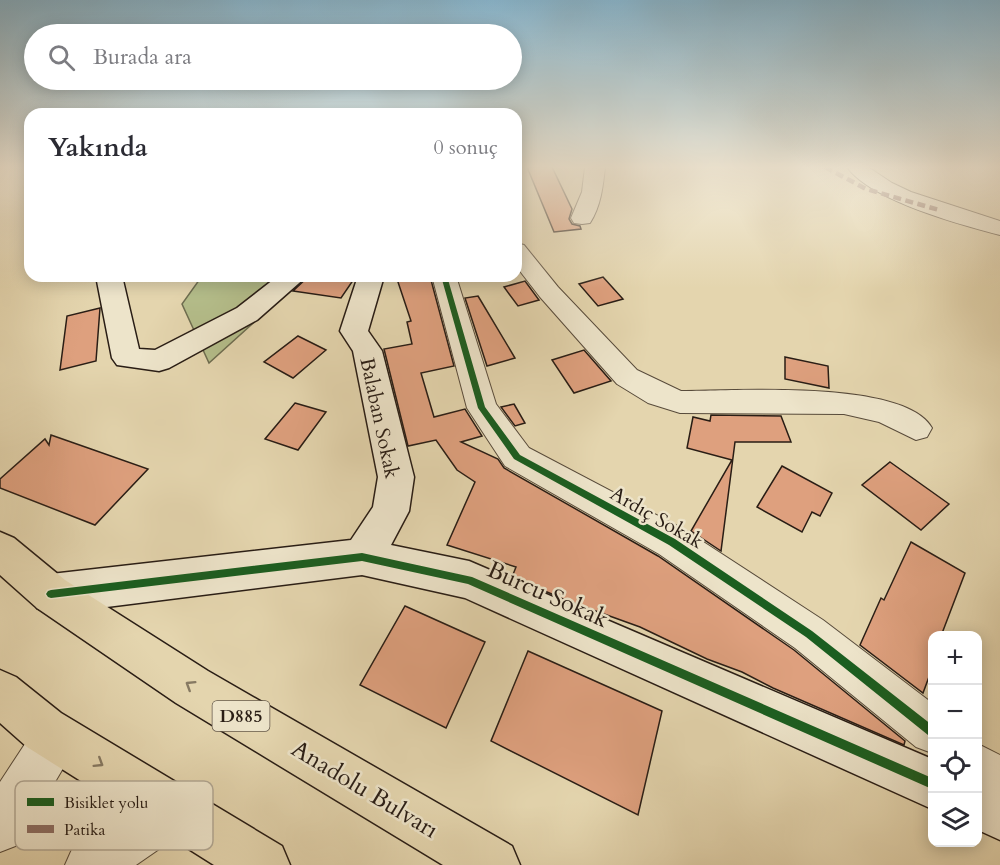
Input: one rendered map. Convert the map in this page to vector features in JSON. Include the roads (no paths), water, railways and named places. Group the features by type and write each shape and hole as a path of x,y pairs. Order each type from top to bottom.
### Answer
{"highway":[{"name":"Anadolu Bulvarı","path":"0,550 51,594 192,687 493,865"},
{"path":"0,693 44,730 127,781"},
{"path":"213,834 263,865"}],"street":[{"path":"582,218 586,207"},
{"path":"933,207 1000,228"},
{"path":"522,258 549,292 627,377 659,395 680,402 844,403 887,412 916,428"},
{"path":"110,282 127,358 159,361 247,314 287,282"},
{"name":"Balaban Sokak","path":"362,557 392,511 396,477 367,351 354,331 369,282"},
{"name":"Ardıç Sokak","path":"446,282 482,408 517,457 672,542 809,634 928,727"},
{"name":"Burcu Sokak","path":"51,594 362,557 469,580 928,782"},
{"path":"29,781 56,737"},
{"path":"982,770 1000,785"},
{"path":"0,827 15,803"},
{"path":"982,806 1000,814"},
{"path":"91,865 114,850"}]}
